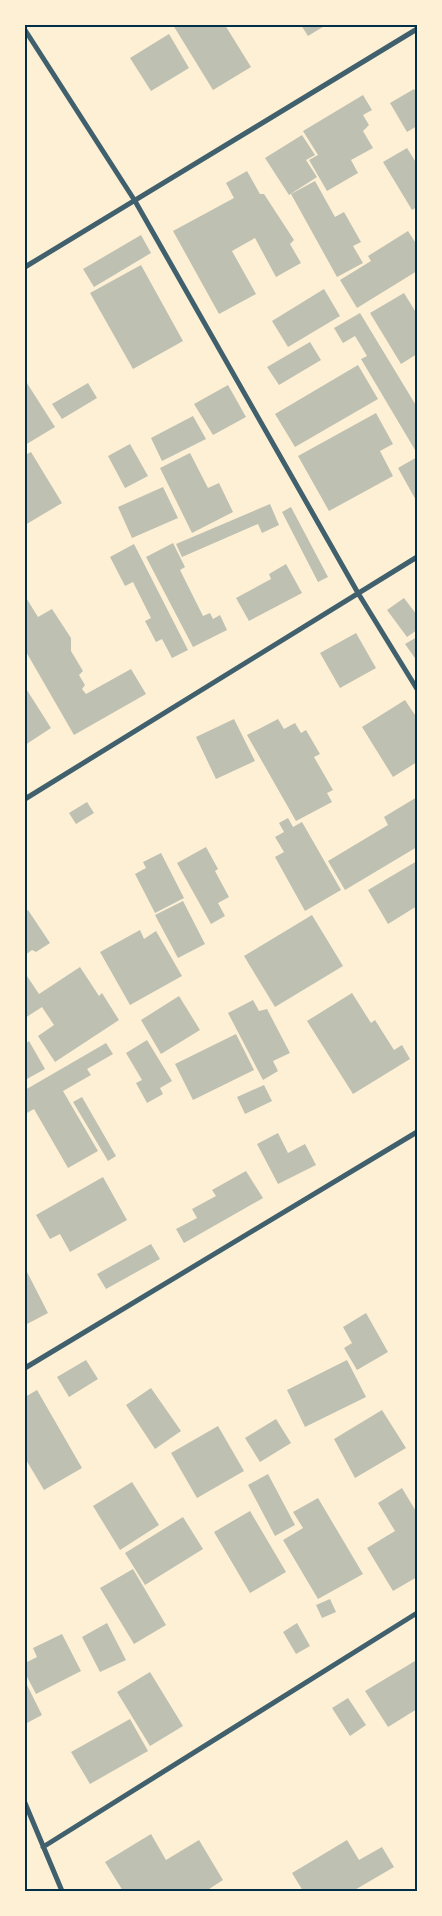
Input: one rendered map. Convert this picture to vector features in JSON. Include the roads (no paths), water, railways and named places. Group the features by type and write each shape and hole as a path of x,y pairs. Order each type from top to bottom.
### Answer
{"street":[{"path":"25,267 417,29"},
{"path":"25,30 135,201 358,594 417,689"},
{"path":"25,799 417,557"},
{"path":"25,1368 417,1132"},
{"path":"43,1847 417,1613"},
{"path":"25,1803 27,1812 62,1891"}]}
